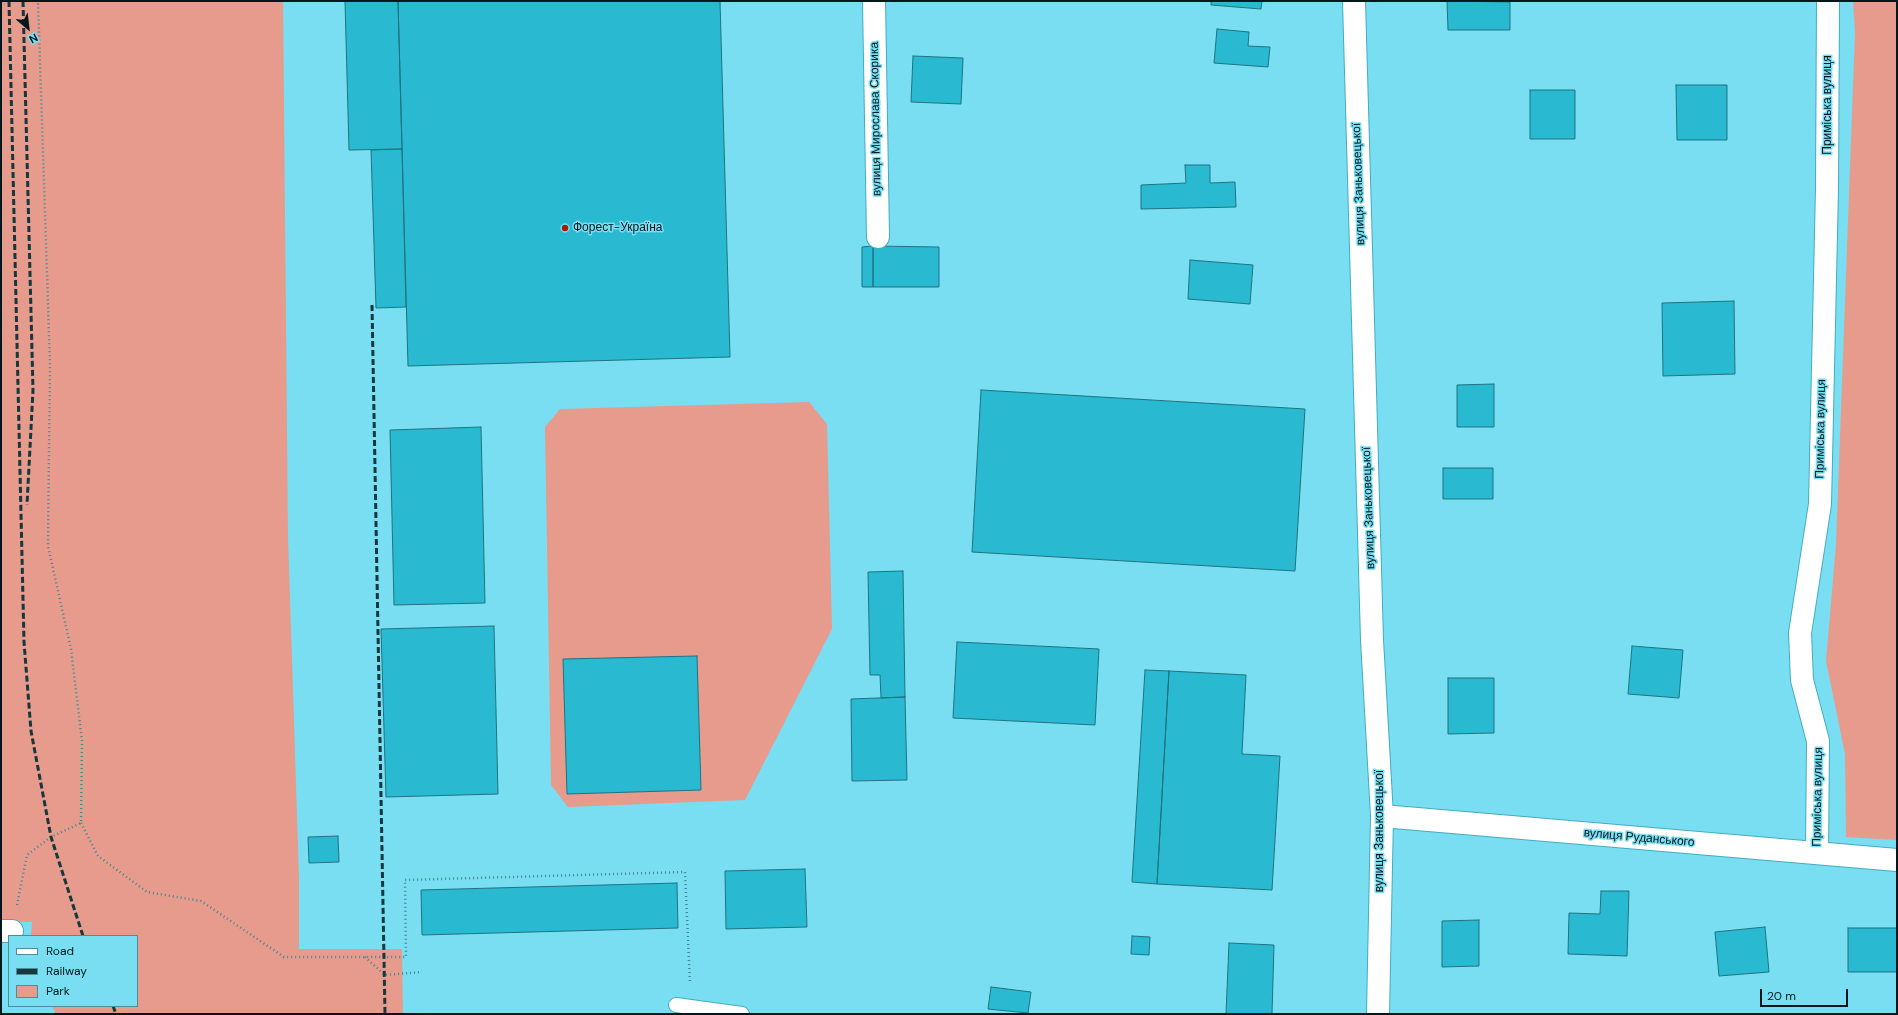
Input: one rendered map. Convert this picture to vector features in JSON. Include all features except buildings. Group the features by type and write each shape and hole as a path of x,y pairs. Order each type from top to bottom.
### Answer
{"street":[{"name":"вулиця Мирослава Скорика","path":"874,1 878,237"},
{"name":"вулиця Заньковецької","path":"1354,1 1372,632 1382,816 1378,1014"},
{"name":"Приміська вулиця","path":"1817,853 1818,741 1802,680 1800,633 1820,504 1827,188 1828,1"},
{"name":"вулиця Руданського","path":"1382,816 1897,860"}],"lane":[{"path":"676,1005 742,1014"}],"path":[{"path":"38,1 50,365 48,546 71,648 74,672 82,741 81,823 98,856 147,892 201,900 284,957 406,957 406,880 685,872 691,1008"},
{"path":"6,931 27,855 51,837 81,823"},
{"path":"364,957 385,975 422,972"}],"green space":[{"path":"1,1 283,1 288,536 299,877 299,949 402,949 403,1014 56,1014 52,1007 138,1007 138,935 31,935 32,922 1,921"},
{"path":"1853,1 1897,1 1897,840 1846,837 1845,754 1826,661 1836,544 1855,32"},
{"path":"809,402 827,424 832,629 745,800 568,807 551,785 545,427 560,409"}],"railway":[{"path":"9,1 24,642 31,731 51,837 83,935"},
{"path":"23,1 33,390 27,505"},
{"path":"372,305 385,1014"},
{"path":"113,1007 116,1014"}],"place":[{"name":"Форест-Україна","path":"565,228"}]}
